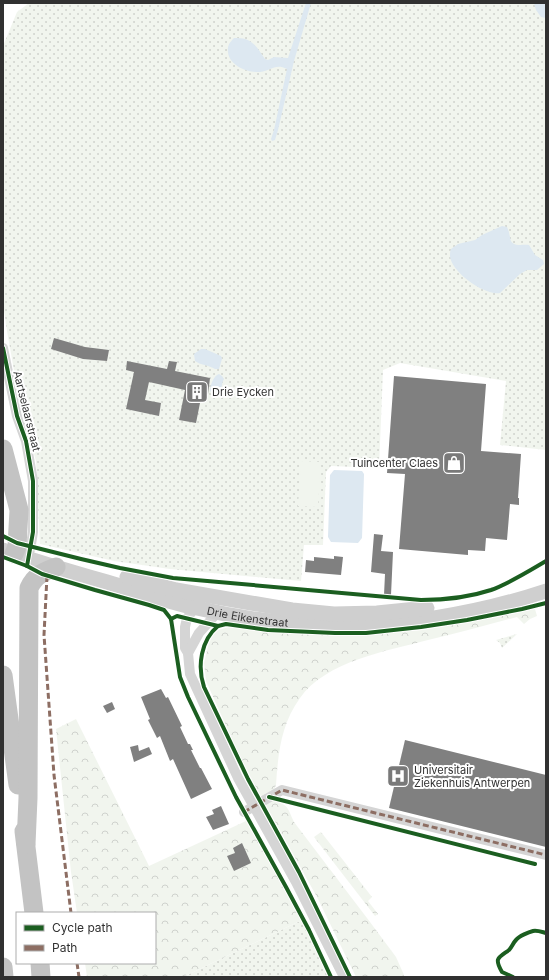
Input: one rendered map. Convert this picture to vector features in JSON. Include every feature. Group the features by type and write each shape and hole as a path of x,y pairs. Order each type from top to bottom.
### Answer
{"highway":[{"path":"3,449 19,510 13,549"},
{"path":"26,844 28,798 29,588 32,580 37,576 56,567"},
{"path":"3,675 34,912"},
{"path":"40,964 41,977"},
{"path":"3,967 4,977"}],"street":[{"name":"Aartselaarstraat","path":"3,348 18,416 26,441 33,481 33,532 13,549"},
{"name":"Drie Eikenstraat","path":"13,549 56,567 195,608 255,619 325,625 374,624 427,613 546,581"},
{"name":"Drie Eikenstraat","path":"13,549 154,585 292,610 334,614 427,613 495,606 546,591"},
{"path":"166,600 177,606 184,618 185,648 188,653 190,674 238,778 296,882 344,977"},
{"path":"185,627 188,618 195,608 205,603 243,608 257,604"},
{"path":"188,653 199,633 216,612"},
{"path":"244,812 282,790 546,855"}],"green space":[{"name":"Drie Eycken","path":"29,3 546,3 546,450 500,445 506,381 400,363 383,370 379,468 331,466 326,472 323,545 304,545 301,581 170,569 114,561 40,544 36,461 21,410 3,304 3,46 17,12"},
{"path":"301,461 321,462 318,507 298,506"},
{"path":"535,609 537,616 524,624 517,617 394,648 358,659 325,675 311,685 294,708 285,729 279,751 276,785 274,790 261,797 239,755 206,681 204,663 212,636 218,630 229,627 273,632 345,636 422,630"},
{"path":"517,634 502,648 500,643 496,640"},
{"path":"76,719 149,866 246,821 302,920 183,977 87,977 85,964 156,964 156,912 77,912 71,872 56,729"},
{"path":"272,800 282,803 287,807 294,822 396,957 404,975 403,977 356,977 317,897 265,804"},
{"path":"321,832 372,897 368,901 378,914 375,916 314,837"},
{"path":"302,920 330,977 183,977"}],"shaded area":[{"path":"306,3 311,3 294,61 278,130 275,140 272,141 271,139 287,69 283,67 276,67 260,72 244,70 235,64 229,57 228,46 234,38 245,39 256,46 265,59 268,60 274,57 288,58"},
{"path":"534,3 546,3 546,18 541,17 536,10"},
{"path":"502,226 507,227 512,243 517,245 529,245 535,255 543,260 544,264 537,270 527,270 520,274 500,293 494,293 478,287 462,276 452,262 450,252 451,249 458,244 475,240 482,235"},
{"path":"201,349 205,349 221,356 222,359 219,369 215,369 195,361 194,354"},
{"path":"219,374 224,379 220,393 214,394 210,391 212,382"},
{"path":"334,470 362,471 364,474 362,538 358,543 331,542 328,537 330,475"}],"building":[{"path":"54,338 85,347 109,350 107,361 83,359 51,349"},
{"name":"Drie Eycken","path":"127,361 167,369 169,361 177,362 175,371 210,378 208,394 202,393 196,423 179,420 185,390 149,382 145,400 161,403 159,416 126,409 134,372 126,370"},
{"name":"Tuincenter Claes","path":"394,376 486,384 481,451 521,454 518,498 519,505 510,504 507,540 486,538 485,551 468,550 468,555 399,549 405,474 387,473"},
{"path":"374,534 383,535 381,551 393,552 391,595 384,595 385,574 371,572"},
{"path":"334,556 343,557 341,575 305,572 306,560 314,561 314,557 334,559"},
{"path":"161,689 166,698 168,697 182,726 180,727 188,744 190,744 193,750 191,750 212,789 191,799 173,759 170,761 160,736 157,738 148,720 150,719 141,697"},
{"path":"112,702 115,709 107,713 103,706"},
{"path":"405,740 546,775 546,847 389,808"},
{"path":"138,745 139,751 149,747 152,754 134,762 130,747"},
{"path":"221,806 229,824 213,830 206,817 214,814 212,810"},
{"path":"242,843 251,863 234,871 227,856 235,853 233,848"}],"marked path":[{"path":"47,576 44,635 54,775 71,912"},
{"path":"244,812 282,790 546,855"},
{"path":"77,964 79,977"}],"cycle path":[{"path":"3,348 17,416 26,441 33,481 33,532 27,566"},
{"path":"3,536 17,543 81,559 173,578 421,600 456,598 491,590 546,561"},
{"path":"3,557 27,566 42,574 164,610 171,619 180,677 188,697 236,797 309,930 331,977"},
{"path":"171,619 177,616 218,626 226,624 268,630 366,633 467,620 546,603"},
{"path":"218,626 208,638 202,654 201,671 204,687 248,779 299,872 350,977"},
{"path":"269,797 535,864"},
{"path":"513,977 502,972 498,964 498,959 509,950 517,939 524,934 535,931 546,933"}],"place":[{"name":"Drie Eycken","path":"197,392"},
{"name":"Tuincenter Claes","path":"454,463"},
{"name":"Universitair Ziekenhuis Antwerpen","path":"398,776"}]}
